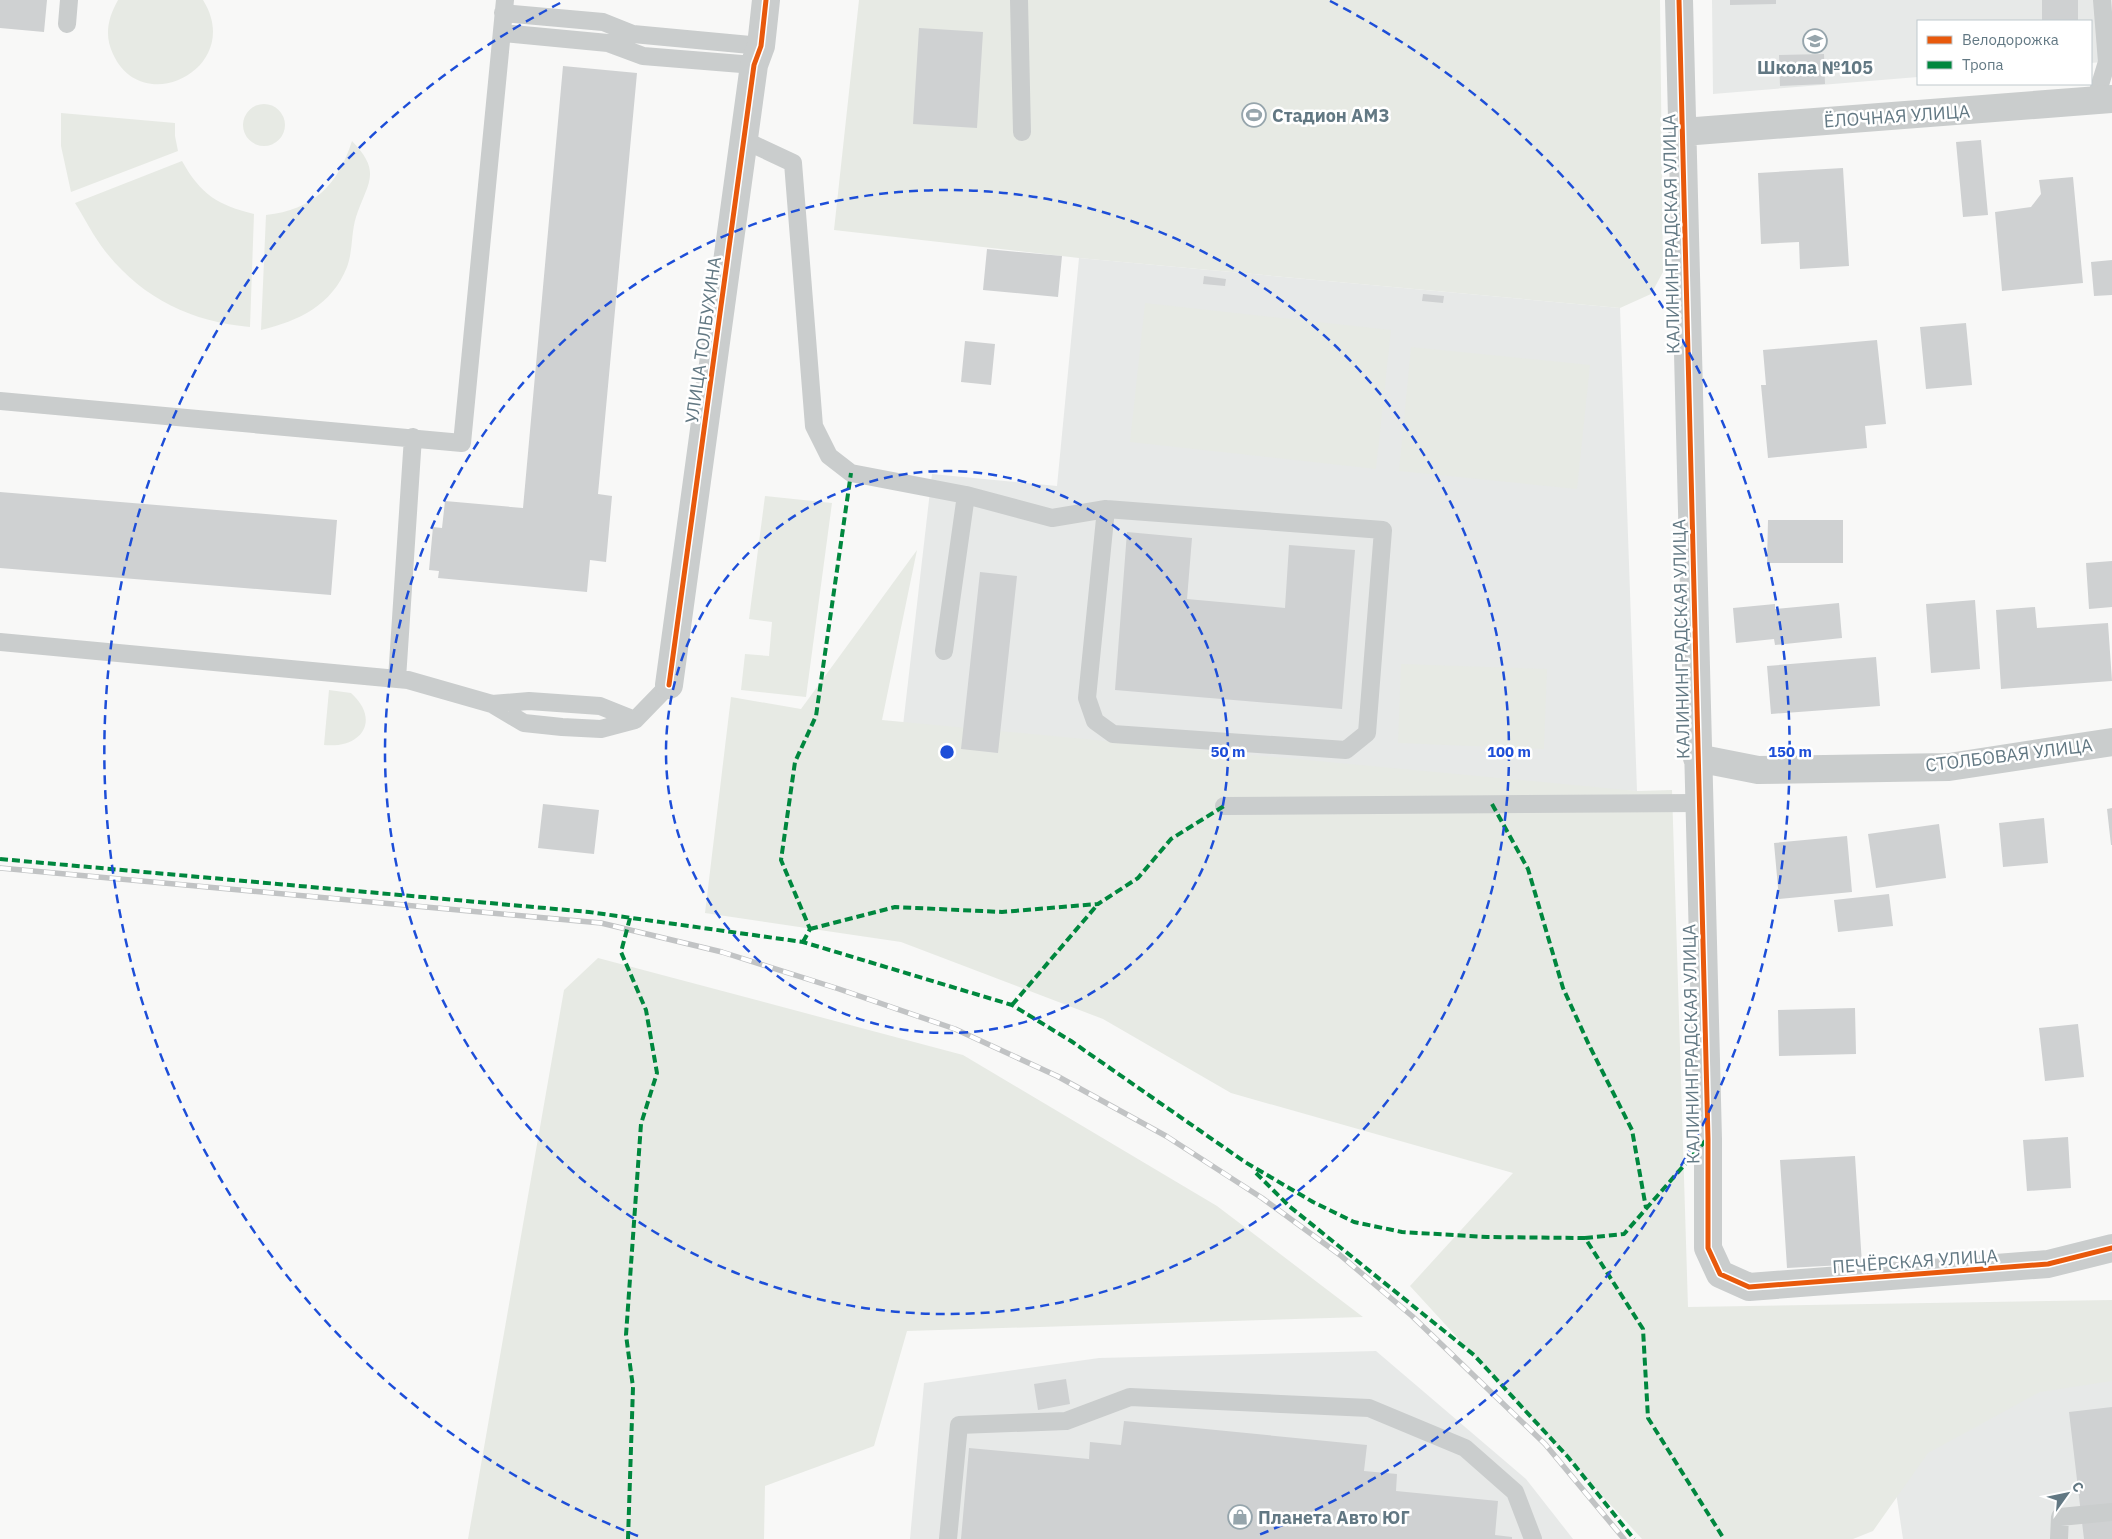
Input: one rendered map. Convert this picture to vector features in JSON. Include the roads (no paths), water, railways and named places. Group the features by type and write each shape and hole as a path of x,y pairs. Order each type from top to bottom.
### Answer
{"street":[{"name":"УЛИЦА ТОЛБУХИНА","path":"668,685 744,140 766,0"},
{"name":"КАЛИНИНГРАДСКАЯ УЛИЦА","path":"1679,0 1708,1139 1708,1248 1720,1274"},
{"name":"ЁЛОЧНАЯ УЛИЦА","path":"1683,132 2104,100"},
{"name":"СТОЛБОВАЯ УЛИЦА","path":"1697,758 1758,770 1949,766 2112,742"},
{"name":"ПЕЧЁРСКАЯ УЛИЦА","path":"1720,1274 1749,1287 2048,1264 2112,1248"}],"lane":[{"path":"67,24 69,0"},
{"path":"1019,0 1022,132"},
{"path":"2102,0 2107,62 2104,100"},
{"path":"0,401 462,443 504,7 603,22 633,34 757,55"},
{"path":"502,32 608,43 643,56 757,55"},
{"path":"744,140 793,163 814,426 829,456 850,473 966,495 1052,518 1106,509 1382,530 1367,733 1346,750 1113,734 1095,721 1087,698 1106,509"},
{"path":"397,678 413,438"},
{"path":"944,651 966,495"},
{"path":"0,642 397,678 492,704 529,701 600,706 634,720 668,685"},
{"path":"1224,806 1698,802"},
{"path":"948,1539 959,1425 1066,1421 1130,1397 1369,1408 1465,1448 1515,1492 1532,1539"},
{"path":"2059,1539 2060,1517 2112,1512"}],"railway":[{"path":"0,868 601,923 722,952 839,989 955,1029 1057,1076 1166,1136 1262,1198 1340,1255 1412,1316 1545,1444 1624,1539"}],"place":[{"name":"Школа №105","path":"1815,41"},
{"name":"Стадион АМЗ","path":"1254,115"},
{"name":"Планета Авто ЮГ","path":"1240,1517"}]}
